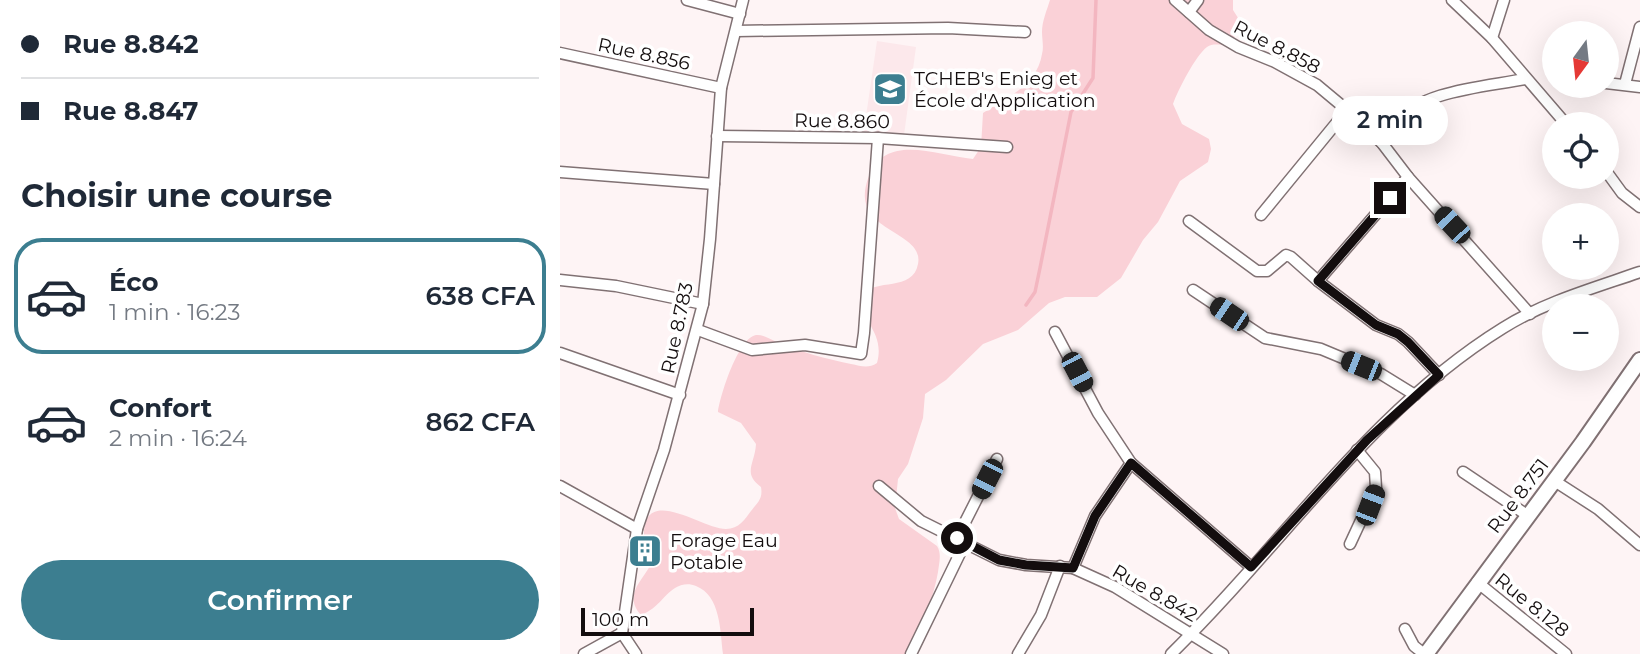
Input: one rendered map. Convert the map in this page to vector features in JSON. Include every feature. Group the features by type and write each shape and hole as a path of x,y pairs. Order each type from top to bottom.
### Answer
{"main road":[{"name":"Rue 8.751","path":"1425,654 1639,364"}],"street":[{"path":"687,0 740,14"},
{"name":"Rue 8.783","path":"622,633 637,529 680,396 703,304 721,88 743,0"},
{"name":"Rue 8.858","path":"1175,0 1209,30 1317,85 1347,110 1382,143 1408,177 1530,314"},
{"path":"1189,12 1198,0"},
{"path":"1452,0 1492,38 1555,112"},
{"path":"1492,38 1504,0"},
{"path":"1625,84 1640,27"},
{"path":"736,31 948,28 1025,33"},
{"name":"Rue 8.856","path":"560,53 721,88"},
{"path":"1382,143 1393,124 1405,113 1427,101 1441,95 1525,79"},
{"path":"1619,84 1640,87"},
{"path":"1261,215 1347,110"},
{"name":"Rue 8.860","path":"718,136 878,138 1007,147"},
{"path":"698,330 752,350 805,345 861,354 878,138"},
{"path":"560,172 714,184"},
{"path":"1318,281 1408,177"},
{"path":"1619,189 1640,207"},
{"path":"1189,221 1257,271 1267,271 1286,255 1291,257 1376,325 1398,334 1439,375"},
{"path":"1171,654 1357,450 1439,375 1504,327 1530,314 1640,271"},
{"path":"560,280 616,286 703,304"},
{"path":"1194,290 1265,338 1321,349 1381,374 1415,395"},
{"path":"1055,332 1098,413 1131,463 1251,567"},
{"path":"560,353 680,396"},
{"path":"1350,544 1377,488 1375,472 1357,450"},
{"path":"911,654 996,459"},
{"path":"1073,568 1095,516 1131,463"},
{"path":"1464,472 1527,515"},
{"path":"1553,480 1598,509 1640,545"},
{"path":"560,486 637,529"},
{"name":"Rue 8.842","path":"879,486 921,521 999,560 1073,568 1115,587 1223,654"},
{"path":"1018,654 1041,615 1060,566"},
{"name":"Rue 8.128","path":"1477,582 1561,652"},
{"path":"1405,629 1414,646 1425,654"},
{"path":"584,654 622,633 636,654"}],"shaded area":[{"path":"1050,0 1233,0 1233,10 1240,21 1229,45 1212,45 1198,57 1173,104 1182,124 1209,139 1211,149 1208,162 1180,181 1158,222 1143,240 1121,278 1097,297 1065,297 1049,303 1018,330 983,344 946,380 925,394 923,418 908,464 898,479 895,508 899,519 937,546 940,559 929,606 905,654 723,654 715,606 704,591 691,584 675,588 652,609 641,615 636,608 634,596 656,550 644,536 646,520 653,513 663,510 716,527 731,529 744,520 761,497 761,487 751,473 756,444 741,423 718,412 726,381 743,346 749,339 759,335 832,360 864,366 877,363 878,342 863,311 861,295 875,287 909,278 915,273 918,264 917,253 910,244 876,220 868,209 865,195 869,176 877,163 888,154 900,150 929,151 973,159 981,147 983,113 1019,90 1034,75 1039,65 1043,49 1043,24"},
{"name":"TCHEB's Enieg et École d'Application","path":"877,41 916,47 904,135 901,136 859,133 859,130 864,130"}],"waterway":[{"path":"1026,305 1035,292 1071,112 1093,78 1096,0"}],"place":[{"name":"TCHEB's Enieg et École d'Application","path":"890,89"},
{"name":"Forage Eau Potable","path":"645,551"}],"route":[{"path":"957,538 999,560 1073,568 1095,516 1131,463 1251,567 1367,440 1439,375 1398,334 1376,325 1318,281 1390,198"}]}
